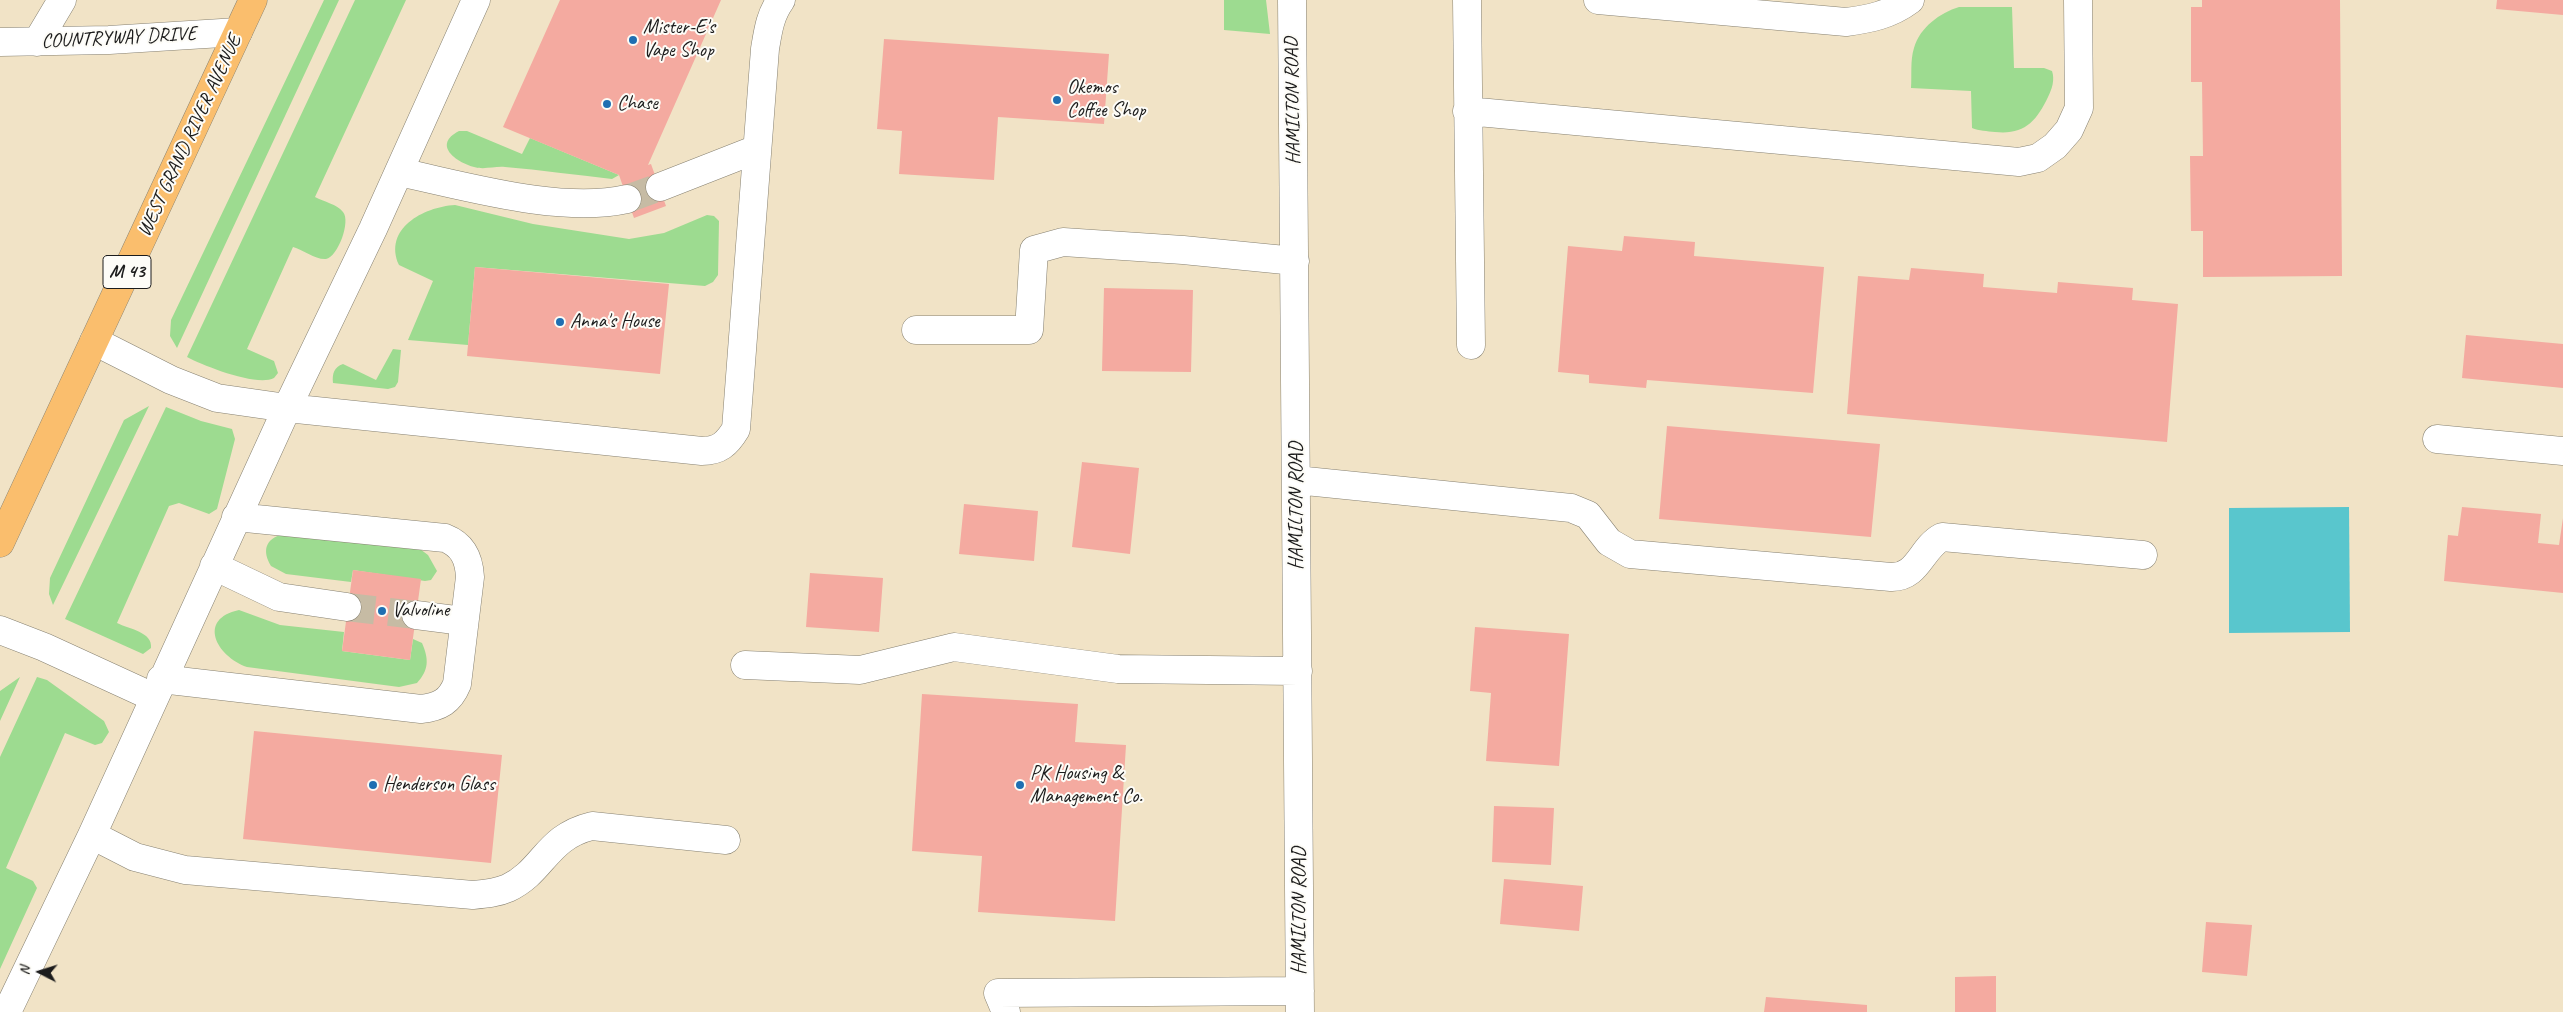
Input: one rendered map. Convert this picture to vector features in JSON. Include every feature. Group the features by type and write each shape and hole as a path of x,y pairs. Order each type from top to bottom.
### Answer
{"main road":[{"name":"WEST GRAND RIVER AVENUE","path":"0,543 253,0"}],"street":[{"path":"37,42 62,0"},
{"path":"8,1012 92,835 157,688 286,408 399,172 476,0"},
{"path":"94,342 194,390 217,398 286,408 702,451 721,447 729,441 736,429 768,28 775,8 781,0"},
{"name":"HAMILTON ROAD","path":"1292,0 1300,1001"},
{"path":"1467,0 1471,345"},
{"path":"1598,0 1846,22 1867,20 1886,14 1910,0"},
{"path":"1467,112 2019,162 2038,158 2055,146 2069,130 2079,108 2078,0"},
{"name":"COUNTRYWAY DRIVE","path":"0,42 37,42 238,32"},
{"path":"660,187 757,149"},
{"path":"399,172 558,203 602,203 627,199"},
{"path":"916,330 1029,330 1034,250 1063,242 1183,250 1295,261"},
{"path":"2437,439 2563,451"},
{"path":"1296,480 1571,508 1588,515 1608,542 1630,554 1804,570 1900,578 1914,567 1932,542 1942,537 2143,556"},
{"path":"0,630 157,688 421,709 435,708 448,701 457,684 463,621 470,577 469,561 455,542 445,538 236,518"},
{"path":"214,566 279,597 347,607"},
{"path":"416,615 463,621"},
{"path":"746,665 860,670 954,647 1118,669 1298,671"},
{"path":"92,835 135,857 185,870 473,896 491,894 508,888 519,881 565,836 592,826 726,840"},
{"path":"1006,1012 998,992 1185,1002 1300,1001"}],"green space":[{"path":"324,0 339,0 177,348 170,336 171,320"},
{"path":"355,0 406,0 315,197 334,205 343,212 345,223 339,246 331,257 326,259 293,247 247,349 274,361 278,373 274,378 256,380 243,378 205,365 187,357"},
{"path":"1224,0 1266,0 1270,34 1224,30"},
{"path":"1959,7 2012,7 2014,68 2044,68 2052,71 2053,84 2043,106 2034,120 2021,129 2005,132 1983,131 1972,128 1971,91 1911,88 1913,53 1917,40 1926,27 1938,17"},
{"path":"459,131 467,131 522,154 530,138 619,175 612,179 505,167 474,167 454,157 447,147 447,142 451,136"},
{"path":"455,205 533,224 629,239 664,233 707,215 714,216 719,221 718,275 713,282 705,286 475,267 468,345 408,340 433,281 399,265 396,241 401,231 419,215 430,210"},
{"path":"393,349 401,350 398,382 395,387 388,389 333,383 334,371 343,364 376,380"},
{"path":"149,406 53,605 49,594 50,578 124,420"},
{"path":"166,407 201,421 232,429 235,439 217,509 209,514 179,503 169,506 117,623 148,638 151,648 143,654 65,619"},
{"path":"283,534 420,549 428,555 437,571 431,580 425,581 353,570 351,582 286,574 271,566 266,551 272,539"},
{"path":"239,610 280,625 344,632 342,651 410,660 413,639 422,643 427,659 426,669 417,683 399,687 247,667 227,655 220,647 216,638 215,629 218,621 226,615"},
{"path":"20,677 0,721 0,691"},
{"path":"37,677 47,680 104,721 109,732 102,743 95,745 65,733 6,868 33,881 37,888 0,969 0,757"}],"water":[{"path":"2349,507 2350,632 2229,633 2229,508"}],"building":[{"path":"560,0 721,0 648,165 651,164 666,206 634,218 619,175 503,127"},
{"path":"2202,0 2340,0 2342,276 2203,277 2203,231 2191,231 2190,156 2203,156 2202,82 2191,82 2191,7 2202,7"},
{"path":"2497,0 2563,0 2563,15 2496,9"},
{"path":"884,39 1109,54 1104,124 998,117 994,180 899,174 902,131 877,129"},
{"path":"1624,236 1695,242 1694,256 1824,267 1813,393 1647,380 1646,388 1589,383 1589,375 1558,372 1568,246 1622,251"},
{"path":"475,267 669,284 660,374 467,356"},
{"path":"1911,268 1984,274 1983,287 2057,293 2058,282 2133,288 2132,300 2178,304 2167,442 1847,414 1858,276 1909,280"},
{"path":"1104,288 1193,290 1191,372 1102,371"},
{"path":"2466,335 2563,344 2563,388 2462,378"},
{"path":"1667,426 1880,444 1871,537 1659,519"},
{"path":"1082,462 1139,468 1130,554 1072,547"},
{"path":"964,504 1038,511 1034,561 959,554"},
{"path":"2462,507 2541,514 2538,543 2559,545 2563,518 2563,593 2444,581 2448,535 2458,536"},
{"name":"Valvoline","path":"353,570 421,579 410,660 342,651"},
{"path":"810,573 883,578 879,632 806,627"},
{"path":"1475,627 1569,634 1559,766 1486,761 1491,693 1470,691"},
{"name":"PK Housing & Management Co.","path":"922,694 1078,704 1075,742 1126,745 1115,921 978,912 982,856 912,851"},
{"name":"Henderson Glass","path":"254,731 502,755 491,863 243,839"},
{"path":"1494,806 1554,808 1551,865 1492,862"},
{"path":"1504,879 1583,886 1579,931 1500,924"},
{"path":"2206,922 2252,925 2247,976 2202,972"},
{"path":"1996,976 1996,1012 1955,1012 1955,977"},
{"path":"1766,997 1867,1005 1867,1012 1764,1012"}],"tunnel":[{"path":"627,199 660,187"},
{"path":"347,607 416,615"}],"place":[{"name":"Mister-E's Vape Shop","path":"633,40"},
{"name":"Okemos Coffee Shop","path":"1057,100"},
{"name":"Chase","path":"607,104"},
{"name":"Anna's House","path":"560,322"},
{"name":"Valvoline","path":"382,611"},
{"name":"Henderson Glass","path":"373,785"},
{"name":"PK Housing & Management Co.","path":"1020,785"}]}
